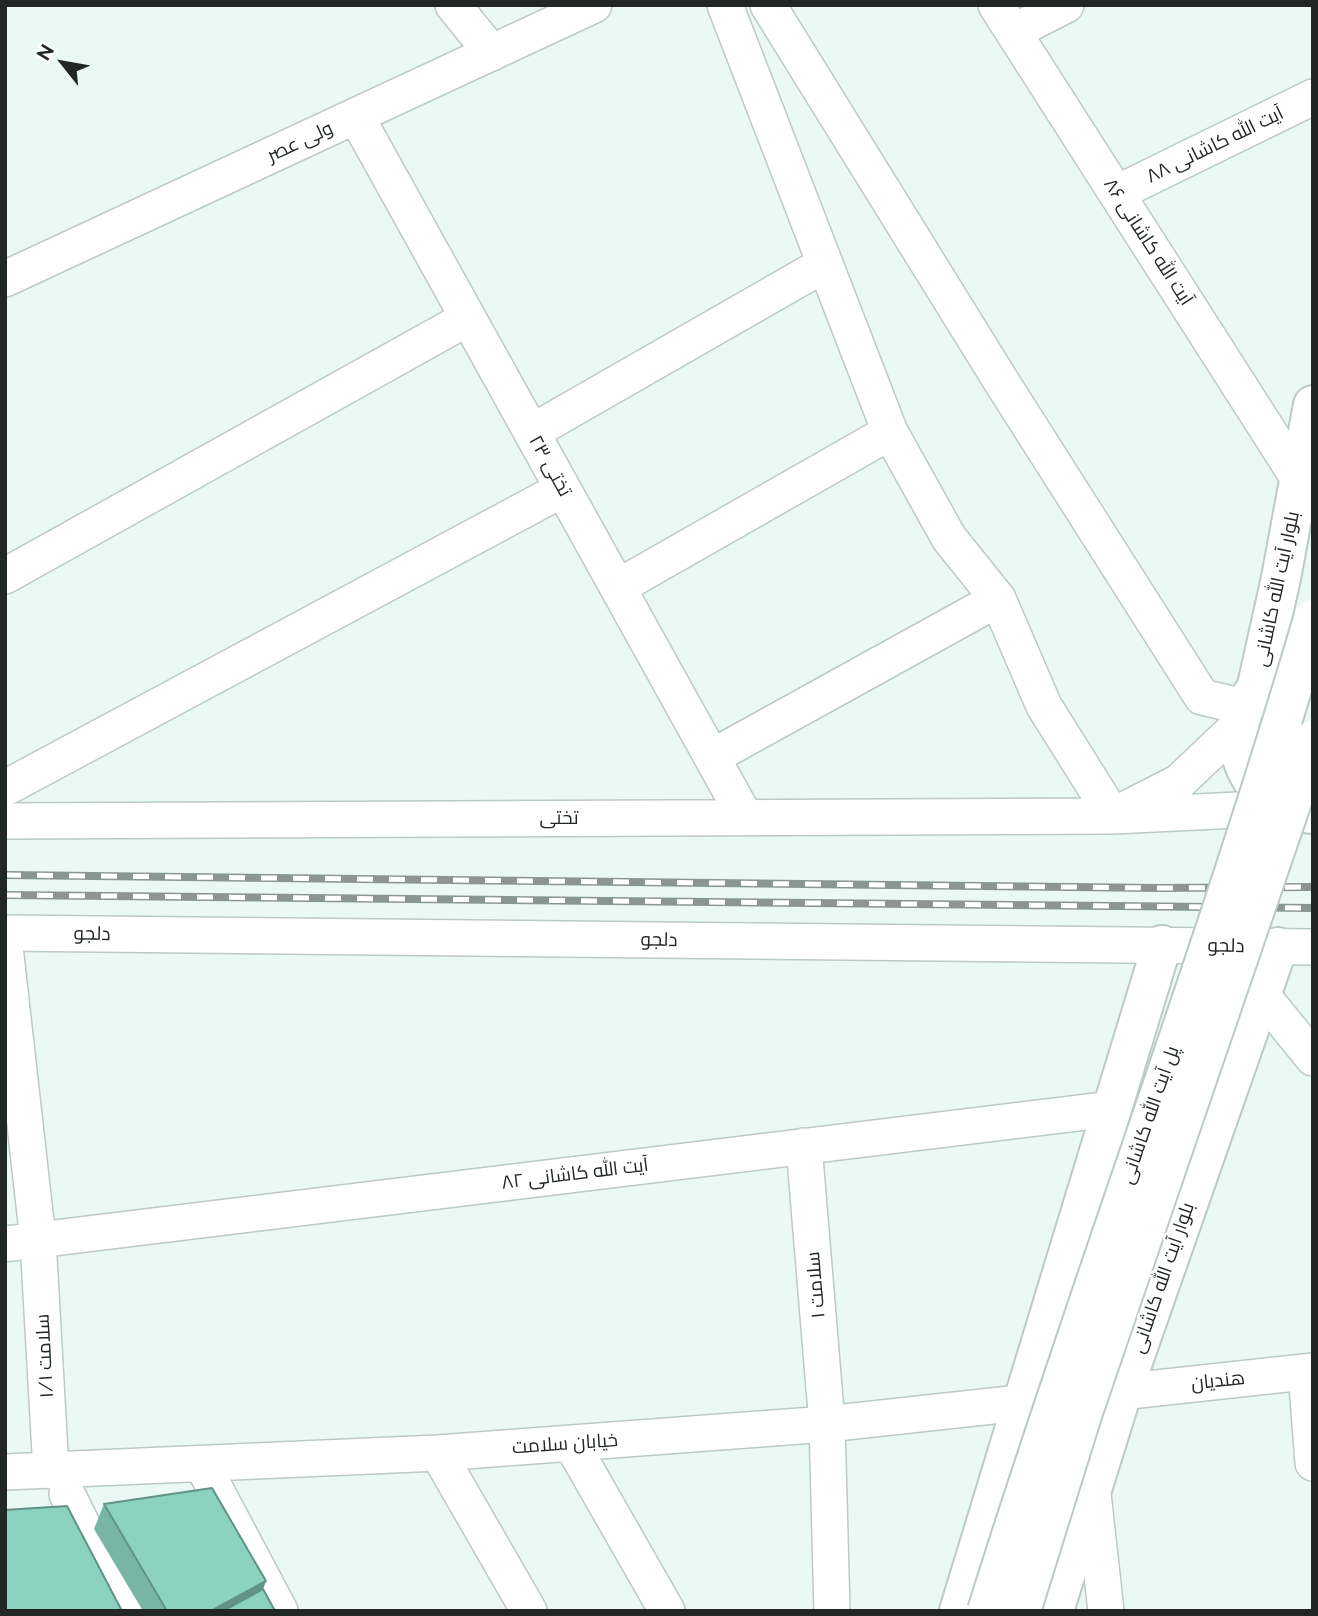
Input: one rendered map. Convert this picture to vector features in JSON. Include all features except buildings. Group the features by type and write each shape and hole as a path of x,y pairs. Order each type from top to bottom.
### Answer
{"main road":[{"name":"بلوار آیت الله کاشانی","path":"1298,811 1262,794 1247,774 1239,750 1247,707 1282,578 1313,405"},
{"path":"1282,578 1288,603 1305,622 1313,625"},
{"name":"پل آیت الله کاشانی","path":"987,1611 1052,1405 1276,744 1313,619"},
{"path":"1247,707 1271,676 1291,666 1313,663"},
{"name":"پل آیت الله کاشانی","path":"1021,1611 1082,1415 1313,740"},
{"path":"959,1611 1162,945"},
{"name":"بلوار آیت الله کاشانی","path":"1054,1611 1097,1484 1123,1391 1262,995 1296,947"},
{"path":"1008,1452 1022,1435 1041,1425 1063,1426 1082,1435 1095,1452 1097,1484"}],"street":[{"path":"453,5 492,53"},
{"name":"ولی عصر","path":"5,279 594,5"},
{"path":"725,5 890,432 949,538 998,599 1044,706 1113,816 1179,782 1247,707 1202,697 1001,382 768,5"},
{"path":"1004,19 1066,5"},
{"name":"آیت الله کاشانی ۸۶","path":"1004,19 1299,479"},
{"name":"آیت الله کاشانی ۸۸","path":"1116,193 1313,97"},
{"name":"تختی ۲۳","path":"356,116 745,817"},
{"path":"531,432 825,264"},
{"path":"5,576 468,318"},
{"path":"618,587 890,432"},
{"path":"10,821 7,778 563,489"},
{"path":"712,757 998,599"},
{"name":"تختی","path":"10,821 1113,816 1298,811"},
{"name":"دلجو","path":"5,933 1296,947"},
{"name":"سلامت ۱/۱","path":"5,947 22,1242 59,1483"},
{"path":"1262,995 1313,1058"},
{"name":"آیت الله کاشانی ۸۲","path":"22,1242 1111,1109"},
{"name":"سلامت ۱","path":"804,1146 827,1424 832,1611"},
{"path":"1309,1372 1313,1463"},
{"name":"هندیان","path":"1123,1391 1309,1372"},
{"name":"خیابان سلامت","path":"5,1472 59,1483 202,1464 438,1453 827,1424 1123,1391"},
{"path":"571,1443 667,1611"},
{"path":"438,1453 529,1611"},
{"path":"202,1464 279,1611"},
{"path":"59,1483 125,1611"},
{"path":"1097,1484 1106,1611"}],"railway":[{"path":"5,875 1158,888 1313,887"},
{"path":"5,895 1313,908"}]}
